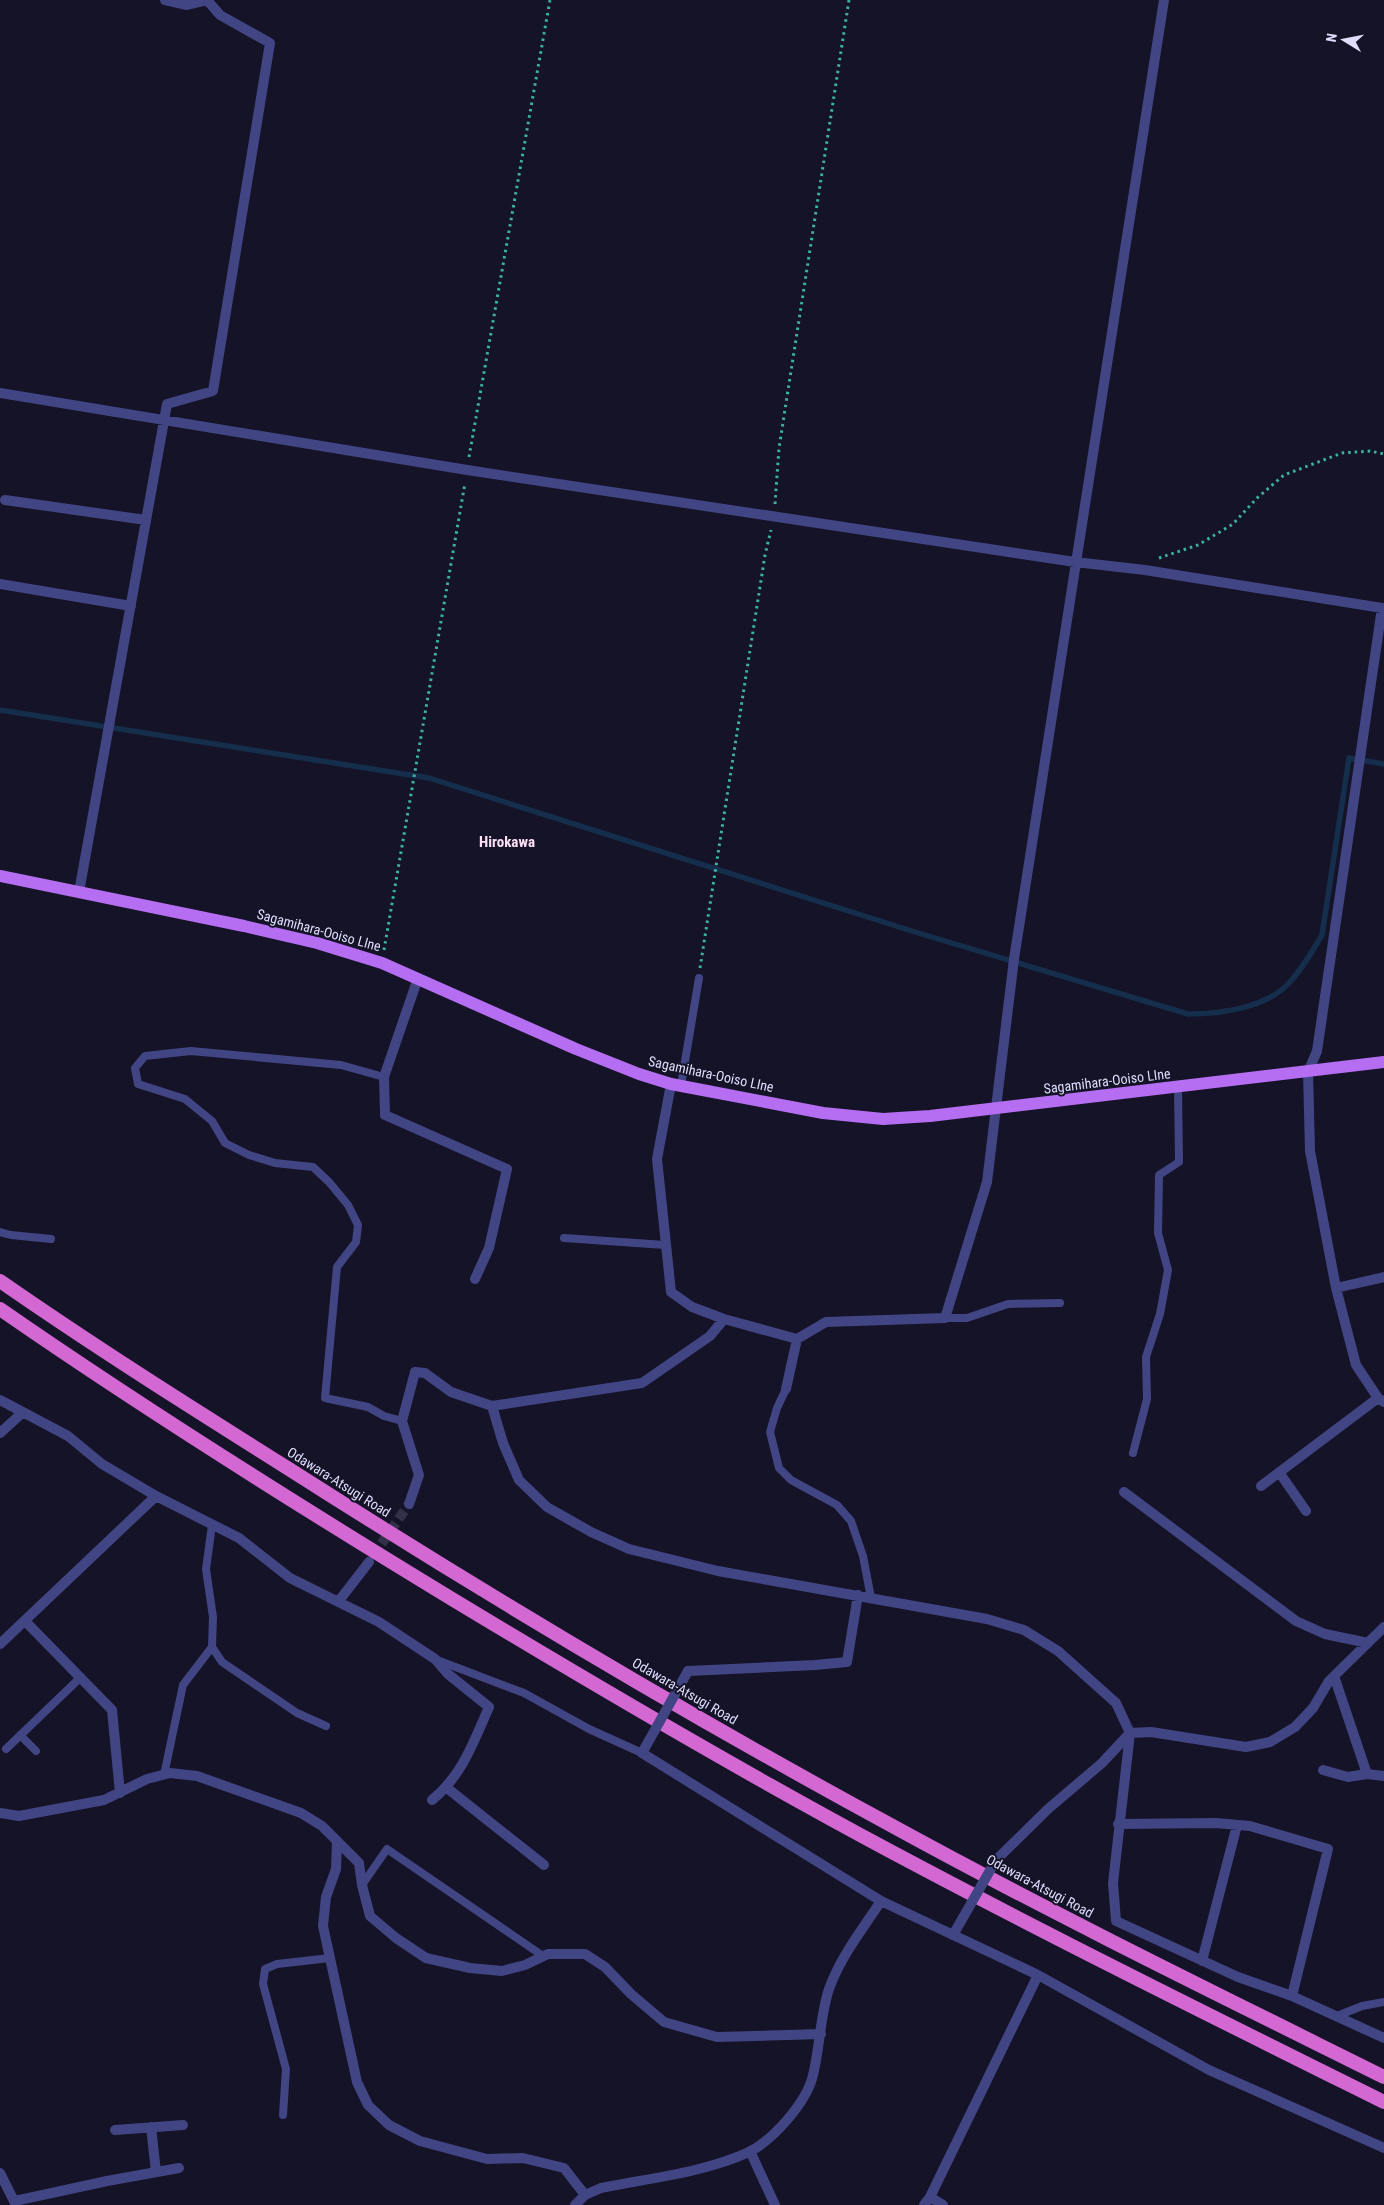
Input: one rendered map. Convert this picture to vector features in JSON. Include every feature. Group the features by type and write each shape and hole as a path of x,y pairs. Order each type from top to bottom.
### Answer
{"highway":[{"name":"Odawara-Atsugi Road","path":"0,1281 84,1340 360,1514 649,1689 898,1829 1115,1943 1384,2077"},
{"path":"0,1309 71,1358 343,1533 638,1710 887,1850 1106,1964 1384,2102"}],"main road":[{"name":"Sagamihara-Ooiso LIne","path":"0,876 317,943 382,963 576,1049 639,1074 676,1085 824,1114 884,1119 995,1109 1384,1062"}],"street":[{"path":"79,892 167,404 212,391 270,44 220,15 207,0 188,6 165,0"},
{"path":"676,1085 657,1159 671,1292 692,1308 797,1339 826,1322 945,1318 987,1182 1014,959 1164,0"},
{"path":"0,392 467,470 1075,562 1145,570 1382,608 1317,1051 1308,1072 1310,1151 1336,1288 1356,1365 1381,1400 1261,1486"},
{"path":"5,500 146,520"},
{"path":"0,584 131,606"},
{"path":"418,978 384,1077 385,1115 507,1169 489,1248 475,1278"},
{"path":"1336,1288 1384,1278"},
{"path":"409,1504 419,1474 402,1421 415,1372 425,1374 451,1392 492,1406 642,1383 710,1336 724,1319"},
{"path":"786,1389 797,1339"},
{"path":"0,1400 68,1436 102,1464 156,1496 239,1538 290,1578 379,1622 435,1659 448,1674 489,1706 469,1753 447,1788 432,1800"},
{"path":"492,1406 503,1443 520,1480 547,1506 591,1532 629,1550 718,1571 987,1619 1024,1630 1058,1651 1116,1703 1130,1733 1118,1824 1113,1883 1116,1921 1238,1977 1292,1996 1384,2038"},
{"path":"0,1433 22,1413"},
{"path":"1280,1472 1306,1511"},
{"path":"1124,1492 1296,1621 1325,1634 1368,1643"},
{"path":"0,1644 156,1496"},
{"path":"338,1602 369,1562"},
{"path":"858,1595 847,1662 688,1671 642,1753 881,1901 1038,1975 1209,2070 1384,2148"},
{"path":"25,1620 112,1710 120,1793"},
{"path":"953,1934 996,1860 1048,1809 1102,1763 1130,1733 1151,1732 1246,1747 1270,1742 1295,1727 1313,1708 1334,1676 1384,1627"},
{"path":"1334,1676 1367,1774"},
{"path":"1323,1770 1348,1777 1367,1774 1384,1776"},
{"path":"0,1813 19,1816 104,1800 148,1779 170,1773 197,1776 302,1813 322,1826 359,1863 362,1885 370,1916 396,1938 426,1958 470,1968 502,1971 525,1965 548,1954 585,1954 605,1967 631,1994 664,2022 717,2037 821,2034"},
{"path":"447,1788 544,1866"},
{"path":"1118,1824 1237,1824 1250,1826 1328,1849 1292,1996"},
{"path":"1202,1961 1237,1824"},
{"path":"337,1841 336,1869 326,1897 323,1926 356,2082 368,2104 388,2124 420,2140 487,2159 523,2158 564,2168 585,2196"},
{"path":"575,2205 585,2196 601,2188 720,2164 750,2151 768,2140 794,2112 813,2078 829,1991 842,1959 881,1901"},
{"path":"943,2205 927,2201 1038,1975"},
{"path":"116,2130 183,2125"},
{"path":"151,2127 156,2172"},
{"path":"750,2151 775,2205"},
{"path":"0,2173 16,2203 107,2181 179,2168"}],"lane":[{"path":"676,1085 699,978"},
{"path":"384,1077 341,1066 191,1051 145,1056 135,1068 138,1084 185,1099 212,1121 226,1143 249,1155 275,1163 313,1167 330,1182 348,1205 358,1225 356,1242 337,1268 325,1398 368,1407 384,1416 402,1421"},
{"path":"1133,1453 1147,1399 1146,1357 1160,1314 1168,1270 1158,1233 1159,1175 1180,1162 1178,1088"},
{"path":"0,1232 11,1236 51,1239"},
{"path":"564,1238 665,1245"},
{"path":"945,1318 967,1318 1008,1304 1060,1304"},
{"path":"786,1389 777,1408 770,1432 779,1468 791,1480 837,1505 851,1521 863,1556 871,1598"},
{"path":"164,1775 184,1685 212,1647 213,1617 206,1569 212,1525"},
{"path":"212,1647 222,1662 297,1713 326,1726"},
{"path":"435,1659 524,1693 590,1729 642,1753"},
{"path":"6,1749 81,1677"},
{"path":"20,1735 36,1751"},
{"path":"362,1885 387,1849 543,1956"},
{"path":"283,2115 286,2069 263,1984 265,1969 277,1964 330,1958"},
{"path":"1337,2016 1362,2006 1384,2002"}],"path":[{"path":"699,978 764,555 774,516 779,448 849,0"},
{"path":"1145,570 1161,557 1198,546 1233,524 1257,498 1284,476 1342,453 1370,451 1384,454"}],"waterway":[{"path":"0,710 429,778 915,932 1188,1014 1228,1011 1255,1004 1279,992 1298,972 1322,935 1349,758 1384,764"}],"tunnel":[{"path":"373,1556 409,1504"}],"district":[{"name":"Hirokawa","path":"507,842"}]}
